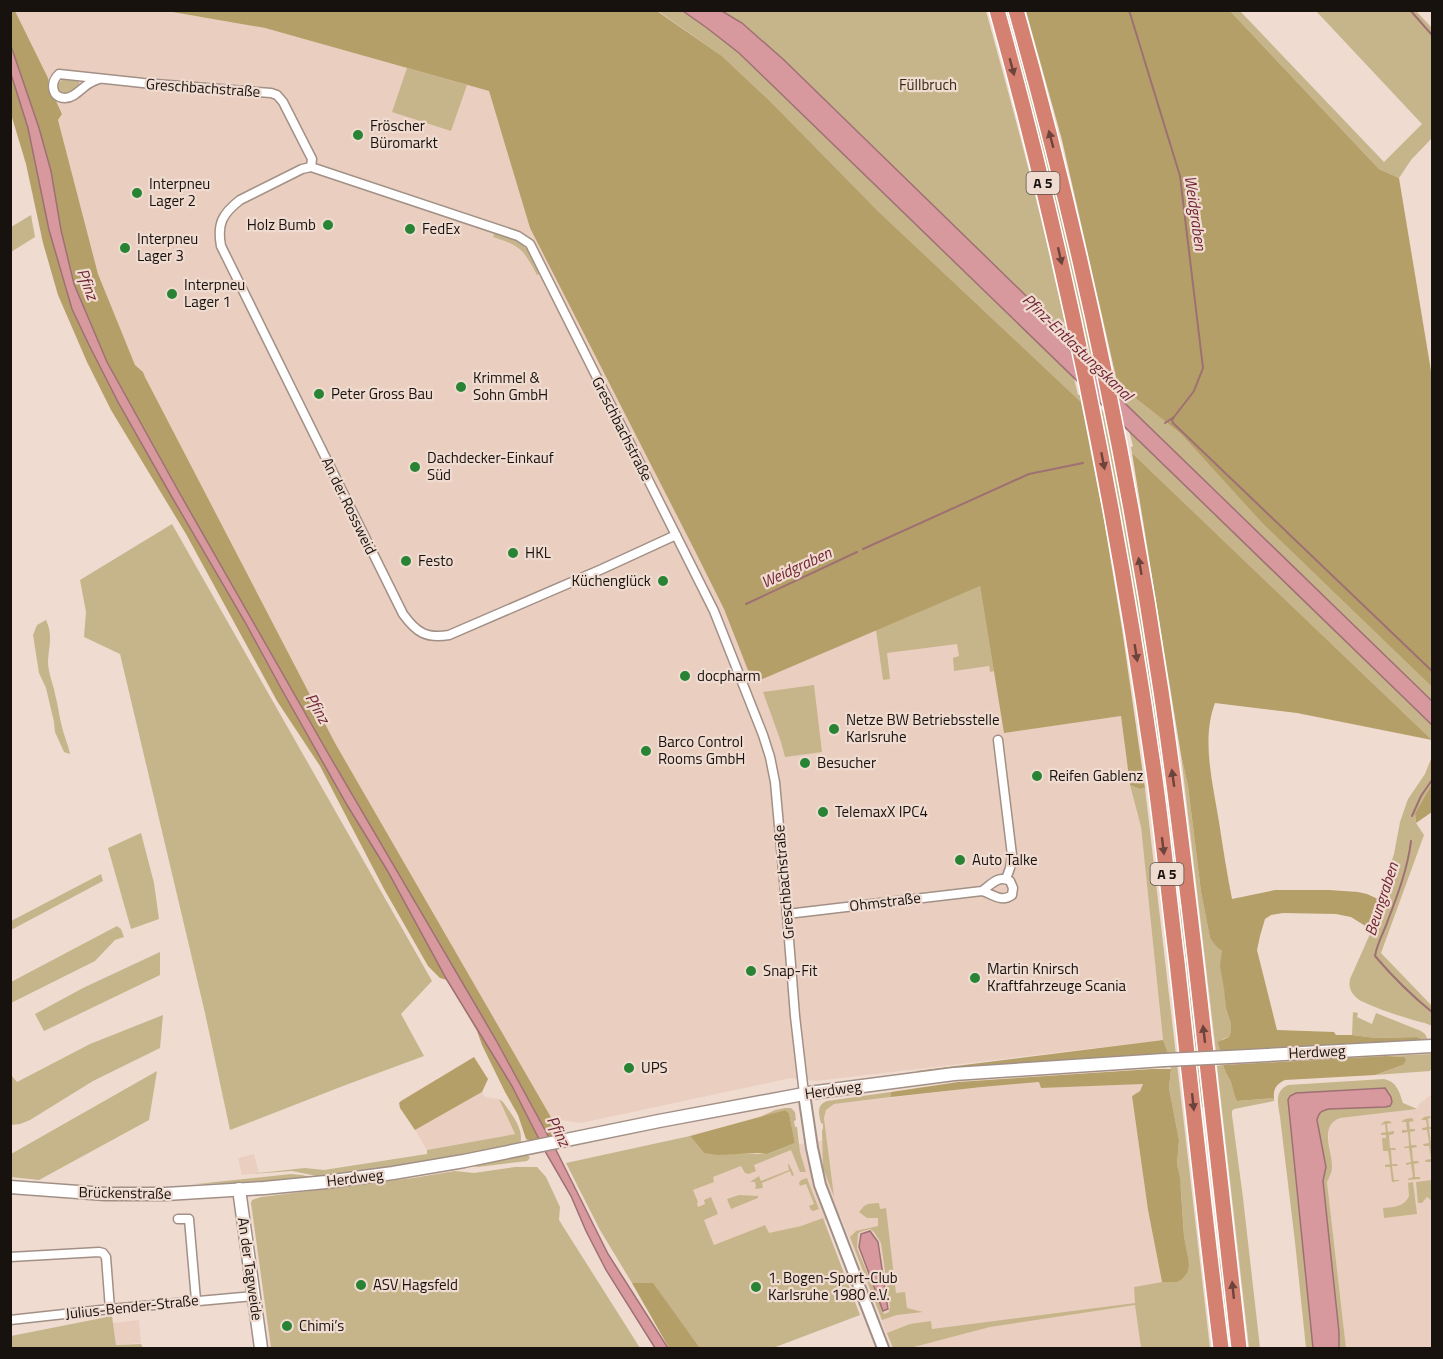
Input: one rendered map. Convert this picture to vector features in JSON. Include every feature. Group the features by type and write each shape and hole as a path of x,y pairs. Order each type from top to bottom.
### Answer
{"highway":[{"name":"A 5","path":"997,10 1035,153 1083,358 1116,533 1155,774 1221,1348"},
{"name":"A 5","path":"1016,10 1055,153 1107,382 1148,612 1174,790 1239,1348"}],"main road":[{"name":"Herdweg","path":"240,1189 326,1182 393,1173 804,1094 964,1073 1432,1046"},
{"name":"Brückenstraße","path":"10,1187 139,1194 240,1189"},
{"name":"An der Tagweide","path":"240,1189 261,1348"}],"street":[{"name":"Greschbachstraße","path":"99,79 89,83 70,98 58,96 52,85 59,74 265,92 277,95 283,102 312,159 311,167 518,236 530,244 714,611 763,735 775,782 804,1094"},
{"name":"An der Rossweid","path":"311,167 302,169 240,200 231,207 223,216 220,225 221,246 403,614 415,628 428,636 449,635 676,535"},
{"path":"982,891 1006,899 1013,892 1012,884 1006,879 1012,855 998,740"},
{"name":"Ohmstraße","path":"788,914 982,891 996,880 1006,879"},
{"path":"804,1094 820,1185 884,1348"},
{"path":"178,1219 189,1219 196,1300"},
{"path":"10,1257 103,1253 106,1257 110,1308"},
{"name":"Julius-Bender-Straße","path":"10,1320 110,1308 254,1296"}],"shaded area":[{"path":"167,10 265,28 489,91 530,228 980,585 1004,732 1121,716 1130,785 1141,827 1163,1040 816,1081 791,1078 581,1123 552,1119 335,743 143,372 135,365 98,275 58,120 62,113 48,78 15,11"},
{"path":"10,11 15,11 48,78 62,114 58,120 98,274 135,365 143,372 335,743 552,1119 553,1127 559,1133 552,1137 543,1140 526,1139 518,1115 477,1031 447,980 440,978 428,966 384,889 320,766 277,701 186,534 111,410 87,362 58,295 43,243 26,164 11,114"},
{"path":"167,11 657,11 722,56 770,101 878,211 1081,402 1104,520 1145,788 1140,789 1130,785 1121,716 1004,733 980,586 753,683 724,609 530,228 489,91 265,28"},
{"path":"683,11 722,11 742,23 784,60 1054,323 1069,349 1432,701 1432,725 739,53"},
{"path":"1026,11 1230,11 1379,169 1399,178 1432,377 1432,687 1262,523 1181,434 1118,386 1062,140"},
{"path":"10,43 51,171 61,230 74,284 107,362 329,755 496,1040 557,1152 608,1254 668,1348 655,1348 606,1270 571,1196 512,1086 447,980 387,870 347,805 118,402 89,345 72,309 49,230 28,128 11,74"},
{"path":"1132,453 1432,740 1297,713 1215,703 1209,732 1211,777 1232,899 1275,890 1329,890 1358,892 1378,899 1367,927 1351,917 1336,914 1283,913 1271,915 1265,919 1257,950 1277,1030 1334,1032 1336,1035 1376,1038 1417,1037 1422,1043 1220,1052 1218,1042 1229,1037 1231,1031 1220,966 1222,951 1210,938 1201,892 1188,786"},
{"path":"1432,784 1432,812 1416,823 1415,813"},
{"path":"1163,1040 1169,1055 989,1069 916,1071"},
{"path":"474,1057 488,1079 482,1092 415,1130 399,1103"},
{"path":"1404,1057 1406,1060 1403,1065 1375,1075 1285,1080 1276,1087 1274,1098 1237,1101 1223,1065"},
{"path":"1171,1069 1169,1088 1179,1140 1177,1164 1189,1266 1187,1273 1177,1282 1162,1282 1148,1210 1132,1096 1140,1091 1143,1084 1041,1088 1039,1082 891,1097 891,1092 958,1082"},
{"path":"1040,1082 1041,1088 1143,1084 1140,1091 1132,1096 1148,1210 1162,1282 1134,1287 1141,1348 892,1348 840,1215 771,1233 718,1264 680,1189 793,1145 827,1140 824,1118 826,1110 834,1104"},
{"path":"1385,1088 1391,1097 1390,1106 1329,1109 1321,1112 1317,1120 1326,1167 1323,1181 1339,1348 1313,1348 1288,1100 1296,1093"},
{"path":"482,1092 485,1097 499,1099 516,1134 427,1150 415,1130"},
{"path":"1432,1094 1432,1348 1346,1348 1327,1182 1332,1169 1329,1126 1340,1118 1417,1109 1419,1104"},
{"path":"785,1110 789,1113 795,1143 767,1154 704,1153 690,1136"},
{"path":"254,1154 259,1173 242,1175 238,1158"},
{"path":"870,1231 878,1242 888,1309 883,1311 859,1247 861,1234"},
{"path":"632,1283 653,1283 700,1348 669,1348"},
{"path":"139,1320 141,1343 116,1345 113,1323"}],"green space":[{"path":"658,11 683,11 739,53 1074,378 1081,402 878,211 770,101 722,56"},
{"name":"Füllbruch","path":"722,11 986,11 1036,199 1069,347 1054,323 835,109 762,40 742,23"},
{"path":"1005,11 1008,11 1045,144 1096,369 1092,366 1045,159"},
{"path":"1230,11 1240,11 1384,162 1422,124 1316,11 1416,11 1432,28 1432,138 1411,160 1399,178 1379,169"},
{"path":"407,68 467,85 451,131 392,112"},
{"path":"66,78 78,80 80,85 65,94 59,90 58,84"},
{"path":"31,215 35,237 11,252 11,227"},
{"path":"495,232 524,246 541,273 537,275 528,259 516,246 493,237"},
{"path":"1120,386 1181,434 1262,523 1432,687 1432,701 1123,402"},
{"path":"1101,409 1107,422 1137,593 1177,878 1175,878 1145,655"},
{"path":"1129,431 1432,725 1432,740 1132,453 1131,447 1133,446"},
{"path":"172,524 432,981 401,1014 424,1056 230,1130 205,1013 120,654 84,637 86,612 80,580"},
{"path":"980,585 994,671 990,672 989,666 954,671 953,658 959,656 957,644 887,653 890,679 883,680 876,630"},
{"path":"46,620 50,635 49,670 70,754 64,752 55,732 46,688 39,673 33,635 37,625"},
{"path":"814,685 822,752 785,757 763,692"},
{"path":"1432,747 1432,784 1415,813 1416,823 1424,835 1381,953 1432,1006 1432,1026 1361,1001 1351,992 1350,979 1370,934 1370,918 1394,854 1400,822 1408,799 1425,774 1431,759"},
{"path":"1181,755 1188,786 1201,892 1210,938 1222,951 1226,1009 1231,1031 1229,1037 1223,1039 1219,1046 1220,1052 1216,1052"},
{"path":"1130,785 1140,789 1145,788 1210,1348 1141,1348 1135,1305 990,1327 910,1348 893,1348 887,1333 910,1324 931,1321 932,1329 1135,1303 1134,1287 1177,1282 1188,1257 1177,1164 1179,1140 1169,1088 1171,1069 1163,1040 1141,827"},
{"path":"141,833 154,883 159,919 131,929 108,848"},
{"path":"101,874 103,881 11,930 11,921"},
{"path":"1179,908 1181,908 1203,1107 1201,1107"},
{"path":"117,926 124,937 115,940 95,961 11,1003 11,982"},
{"path":"160,952 160,975 44,1031 35,1014 83,988"},
{"path":"1353,1012 1358,1013 1357,1017 1372,1024 1376,1013 1421,1031 1428,1040 1422,1043 1417,1037 1376,1038 1352,1035"},
{"path":"163,1015 160,1048 93,1081 30,1120 11,1125 11,1075 17,1082 90,1044"},
{"path":"1432,1054 1430,1071 1375,1075 1403,1065 1404,1057 1386,1056"},
{"path":"1223,1065 1237,1101 1274,1098 1274,1101 1232,1111 1260,1348 1249,1348 1217,1066"},
{"path":"157,1071 149,1120 39,1180 11,1177 11,1154"},
{"path":"1384,1079 1395,1085 1403,1103 1417,1109 1340,1118 1333,1122 1328,1133 1332,1168 1327,1182 1346,1348 1339,1348 1323,1181 1326,1167 1317,1120 1321,1112 1329,1109 1385,1107 1288,1100 1313,1348 1306,1348 1278,1107 1279,1094 1288,1085"},
{"path":"891,1092 891,1097 834,1104 826,1110 824,1118 834,1197 823,1168 823,1124 819,1110 821,1105 827,1101"},
{"path":"499,1099 519,1128 520,1145 428,1163 322,1177 292,1171 249,1174 305,1168 324,1170 427,1154 427,1150 515,1134"},
{"path":"791,1108 795,1112 795,1127 797,1127 800,1152 806,1172 800,1172 791,1150 754,1165 756,1171 749,1174 745,1173 741,1166 713,1177 714,1182 693,1190 698,1207 705,1204 704,1200 711,1197 718,1214 704,1220 714,1245 765,1225 769,1233 801,1226 823,1218 860,1315 773,1348 700,1348 653,1284 632,1283 600,1230 566,1163 690,1136 704,1153 767,1154 795,1143 789,1113 785,1110 760,1117"},
{"path":"1432,1117 1428,1119 1429,1127 1432,1127 1429,1129 1432,1143 1432,1174 1431,1162 1425,1160 1431,1159 1429,1146 1423,1144 1429,1143 1427,1130 1422,1130 1427,1127 1426,1120 1421,1120"},
{"path":"1412,1118 1414,1121 1409,1122 1410,1129 1415,1129 1415,1131 1410,1132 1411,1145 1417,1147 1412,1148 1413,1161 1419,1163 1414,1164 1415,1177 1420,1177 1420,1179 1408,1180 1413,1177 1411,1164 1406,1165 1411,1162 1409,1148 1404,1148 1409,1146 1408,1132 1402,1133 1402,1130 1407,1130 1406,1122 1401,1122"},
{"path":"1385,1121 1392,1123 1387,1124 1388,1132 1394,1131 1394,1134 1389,1135 1390,1148 1396,1150 1391,1150 1392,1164 1398,1166 1392,1166 1394,1180 1399,1181 1392,1182 1390,1167 1385,1167 1390,1164 1388,1151 1383,1151 1382,1138 1386,1138 1386,1135 1381,1135 1386,1132 1385,1124 1380,1125"},
{"path":"528,1155 530,1158 527,1161 472,1166 473,1165"},
{"path":"789,1164 794,1175 792,1176 790,1171 762,1183 763,1188 755,1189 755,1182 750,1182 759,1176 761,1181 789,1170"},
{"path":"515,1167 537,1167 546,1177 560,1207 559,1220 640,1348 271,1348 252,1200 455,1171 474,1173"},
{"path":"291,1174 313,1178 196,1184"},
{"path":"807,1178 819,1209 813,1211 809,1206 814,1204 806,1184 800,1186 799,1183"},
{"path":"1432,1180 1432,1201 1427,1197 1422,1203 1418,1203 1416,1182"},
{"path":"1413,1182 1417,1214 1384,1218 1383,1208 1398,1206 1404,1202 1409,1196 1408,1183"},
{"path":"739,1195 758,1196 758,1198 731,1209 727,1199"},
{"path":"879,1203 880,1209 886,1208 896,1293 905,1292 907,1308 923,1312 897,1315 882,1320 850,1237 856,1231 878,1226 878,1218 867,1218 859,1212 867,1204","holes":["870,1229 881,1243 890,1307 889,1312 884,1314 857,1248 860,1232"]},
{"path":"1221,1258 1231,1348 1228,1348 1218,1259"},
{"path":"112,1316 116,1345 141,1344 143,1348 11,1348 11,1336"}],"waterway":[{"name":"Weidgraben","path":"1129,10 1180,176 1203,368 1194,391 1174,417 1165,423"},
{"path":"1410,10 1432,35"},
{"name":"Weidgraben","path":"1174,417 1173,423 1432,671"},
{"name":"Weidgraben","path":"863,549 1029,474 1083,463"},
{"name":"Weidgraben","path":"746,604 857,552"},
{"name":"Weidgraben","path":"1412,816 1421,796 1432,780"},
{"name":"Beungraben","path":"1411,841 1408,861 1375,956 1432,1012"}],"place":[{"name":"Fröscher Büromarkt","path":"358,135"},
{"name":"Interpneu Lager 2","path":"137,193"},
{"name":"Holz Bumb","path":"328,225"},
{"name":"FedEx","path":"410,229"},
{"name":"Interpneu Lager 3","path":"125,248"},
{"name":"Interpneu Lager 1","path":"172,294"},
{"name":"Krimmel & Sohn GmbH","path":"461,387"},
{"name":"Peter Gross Bau","path":"319,394"},
{"name":"Dachdecker-Einkauf Süd","path":"415,467"},
{"name":"HKL","path":"513,553"},
{"name":"Festo","path":"406,561"},
{"name":"Küchenglück","path":"663,581"},
{"name":"docpharm","path":"685,676"},
{"name":"Netze BW Betriebsstelle Karlsruhe","path":"834,729"},
{"name":"Barco Control Rooms GmbH","path":"646,751"},
{"name":"Besucher","path":"805,763"},
{"name":"Reifen Gablenz","path":"1037,776"},
{"name":"TelemaxX IPC4","path":"823,812"},
{"name":"Auto Talke","path":"960,860"},
{"name":"Snap-Fit","path":"751,971"},
{"name":"Martin Knirsch Kraftfahrzeuge Scania","path":"975,978"},
{"name":"UPS","path":"629,1068"},
{"name":"ASV Hagsfeld","path":"361,1285"},
{"name":"1. Bogen-Sport-Club Karlsruhe 1980 e.V.","path":"756,1287"},
{"name":"Chimi’s","path":"287,1326"}],"water label":[{"name":"Pfinz","path":"88,284"},
{"name":"Pfinz-Entlastungskanal","path":"1078,347"},
{"name":"Pfinz","path":"318,708"},
{"name":"Pfinz","path":"559,1131"}]}
